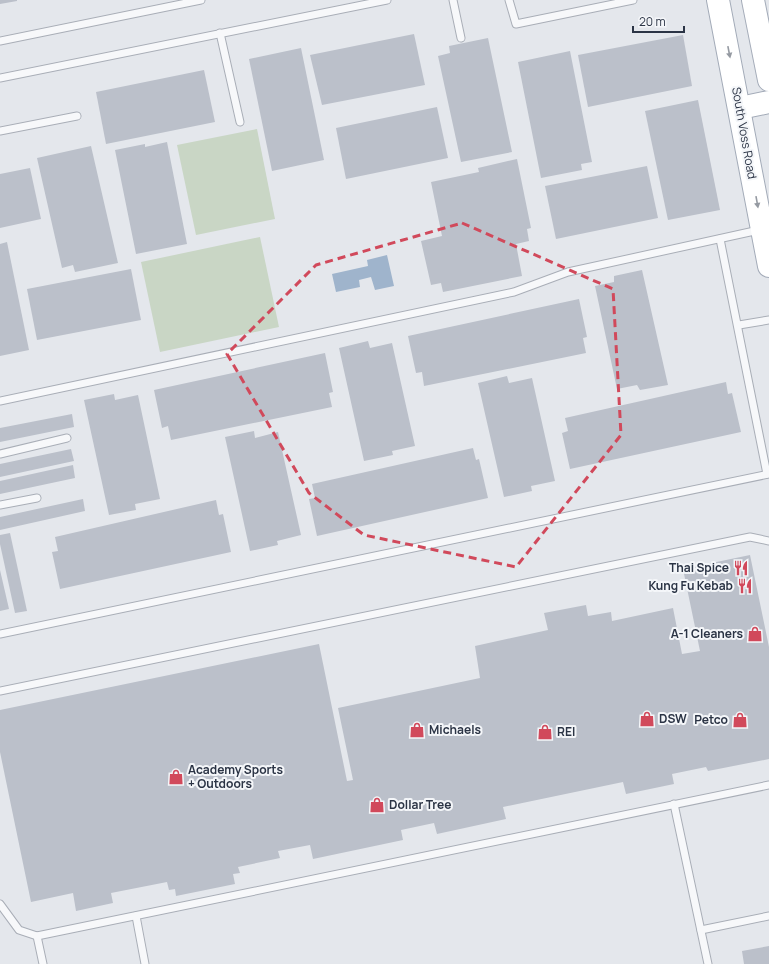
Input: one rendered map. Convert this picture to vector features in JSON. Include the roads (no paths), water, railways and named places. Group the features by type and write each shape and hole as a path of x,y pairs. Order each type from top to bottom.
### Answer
{"main road":[{"name":"South Voss Road","path":"718,0 740,108 769,266"},
{"path":"753,0 768,67"},
{"path":"740,108 769,102"}],"lane":[{"path":"0,41 201,0"},
{"path":"0,78 387,0"},
{"path":"453,0 461,38"},
{"path":"509,0 516,24 633,0"},
{"path":"220,33 240,122"},
{"path":"0,131 77,116"},
{"path":"0,401 514,292 568,272 762,229"},
{"path":"0,634 768,474 739,325 720,239"},
{"path":"739,325 769,320"},
{"path":"0,454 67,438"},
{"path":"0,506 37,498"},
{"path":"0,691 750,537 769,541"},
{"path":"0,904 19,930 37,936 769,784"},
{"path":"674,804 708,964"},
{"path":"136,916 146,964"},
{"path":"701,930 769,916"},
{"path":"37,936 43,964"}],"water":[{"path":"387,255 394,286 375,290 371,277 359,280 360,287 336,292 332,274 368,266 367,260"}],"place":[{"name":"Thai Spice","path":"741,568"},
{"name":"Kung Fu Kebab","path":"745,586"},
{"name":"A-1 Cleaners","path":"755,634"},
{"name":"DSW","path":"647,719"},
{"name":"Petco","path":"740,720"},
{"name":"Michaels","path":"417,730"},
{"name":"REI","path":"545,732"},
{"name":"Academy Sports + Outdoors","path":"176,777"},
{"name":"Dollar Tree","path":"377,805"}]}
